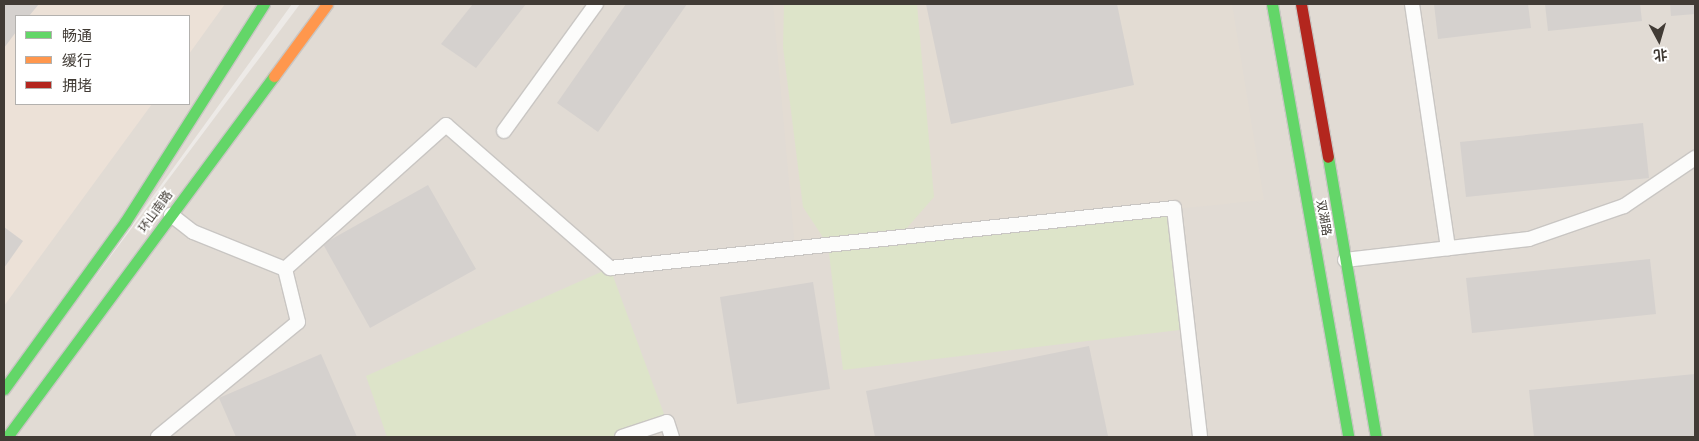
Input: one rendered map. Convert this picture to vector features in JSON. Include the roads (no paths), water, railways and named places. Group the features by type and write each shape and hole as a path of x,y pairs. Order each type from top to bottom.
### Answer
{"main road":[{"name":"环山南路","path":"4,389 125,222 264,4"},
{"name":"环山南路","path":"7,437 327,4"},
{"name":"双湖路","path":"1272,4 1348,437"},
{"name":"双湖路","path":"1301,4 1376,437"}],"lane":[{"path":"504,131 596,4"},
{"path":"1412,4 1448,248"},
{"path":"285,269 446,125 610,268 1174,208 1200,437"},
{"path":"1345,260 1529,239 1624,206 1695,158"},
{"path":"171,215 193,232 285,269"},
{"path":"158,437 298,322 285,269"},
{"path":"622,437 667,422 672,437"}]}
